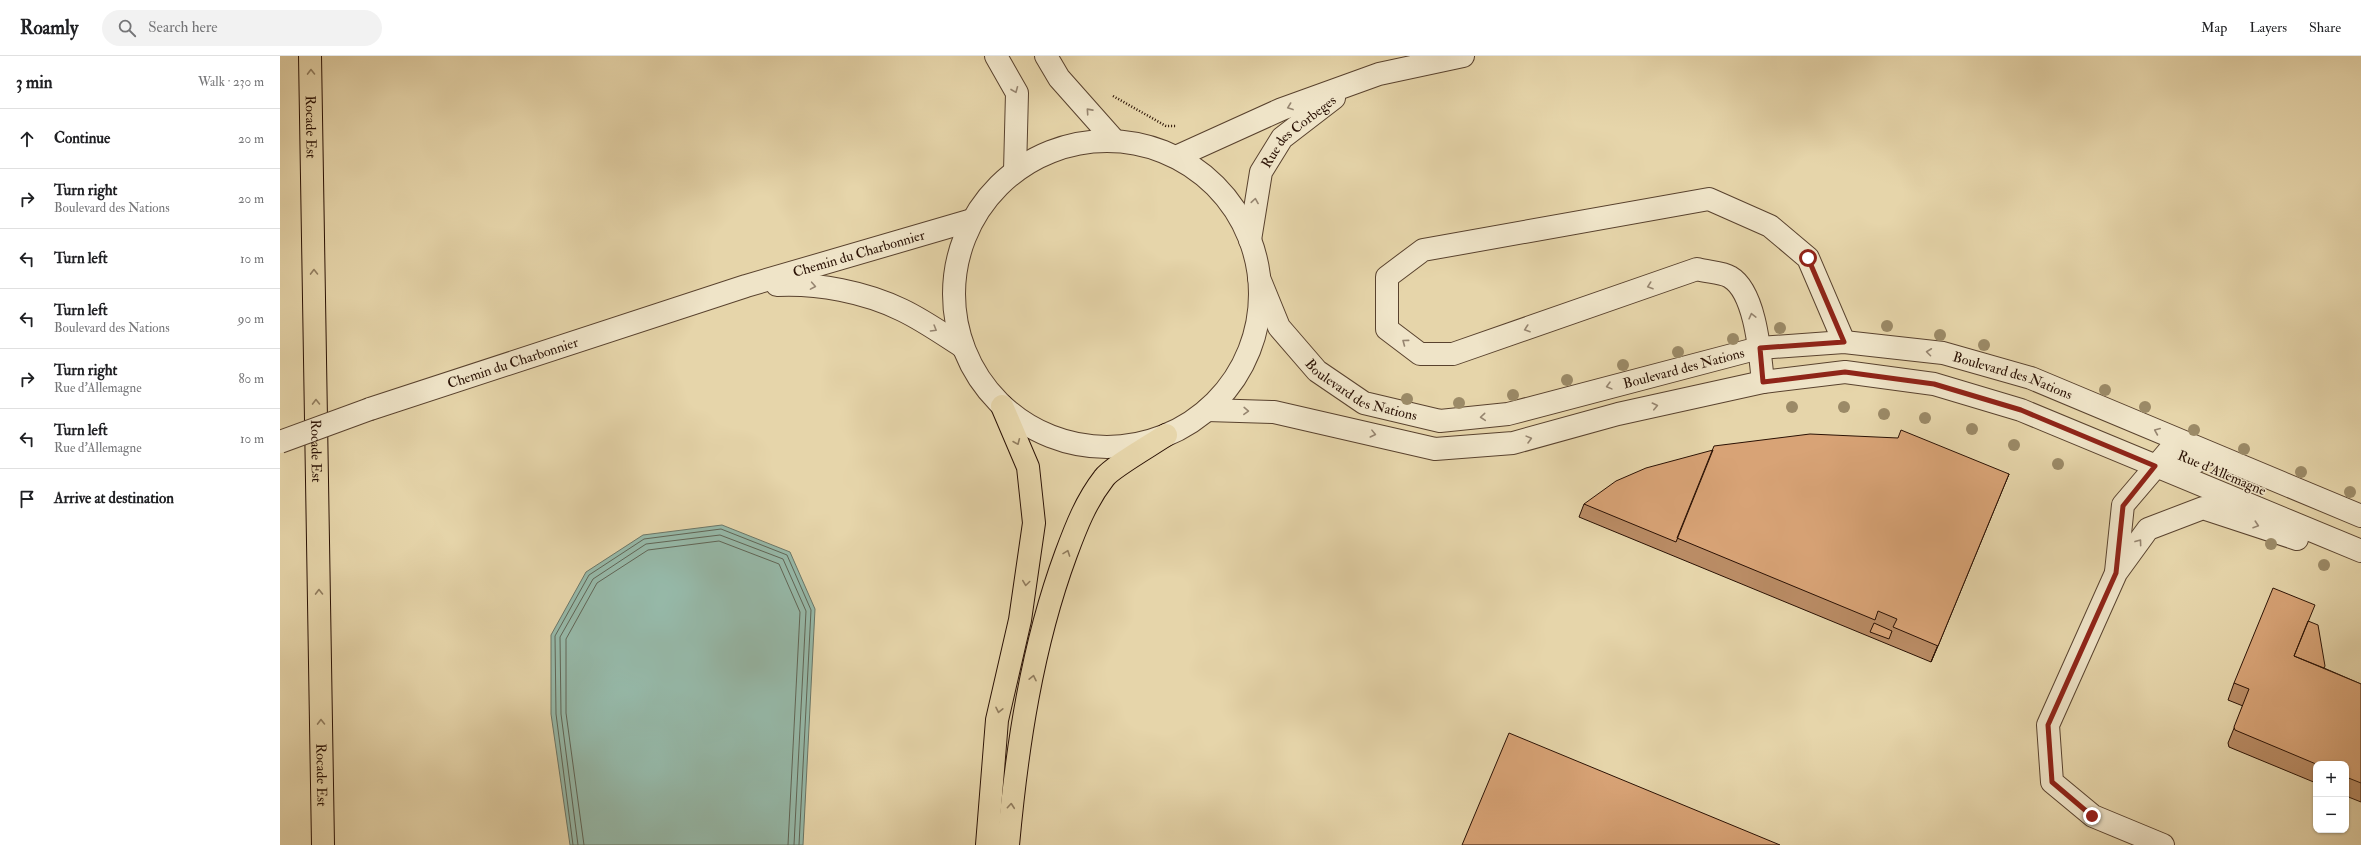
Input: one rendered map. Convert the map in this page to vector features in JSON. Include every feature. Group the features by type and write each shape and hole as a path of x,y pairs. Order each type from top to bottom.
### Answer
{"highway":[{"name":"Rocade Est","path":"310,56 324,845"},
{"path":"987,845 997,720 1010,657 1020,620 1034,523 1028,467 1002,406"},
{"path":"1008,845 1014,779 1039,651 1053,590 1081,513 1105,476 1166,435"}],"street":[{"path":"996,56 1017,93 1016,171"},
{"path":"1046,56 1059,78 1114,140"},
{"name":"Rue des Corbeges","path":"1176,157 1282,109 1379,74 1463,56"},
{"name":"Rue des Corbeges","path":"1250,240 1261,172 1282,138 1326,103 1379,74"},
{"path":"1114,140 1146,145 1176,157 1207,178 1233,206 1250,240 1259,278 1258,315 1249,351 1232,383 1207,410 1166,435 1133,445 1090,446 1063,441 1030,427 1002,406 979,379 963,346 954,304 957,260 972,220 991,193 1016,171 1044,154 1078,143 1114,140"},
{"path":"1763,382 1760,348 1746,295 1730,277 1697,269 1453,354 1420,354 1387,329 1388,276 1423,250 1709,199 1770,226 1808,258 1844,342"},
{"name":"Chemin du Charbonnier","path":"280,442 370,409 746,286 972,220"},
{"name":"Boulevard des Nations","path":"1259,278 1279,327 1317,371 1364,403 1440,421 1508,414 1760,348 1844,342 1942,353 2032,378 2361,516"},
{"name":"Chemin du Charbonnier","path":"746,286 804,284 853,293 902,310 963,346"},
{"path":"1207,410 1274,412 1434,449 1513,443 1618,414 1763,382 1845,372 1934,384 2021,410 2361,551"},
{"name":"Rue d'Allemagne","path":"2116,573 2123,506 2169,451 2335,520 2361,526"},
{"name":"Rue d'Allemagne","path":"2163,845 2092,816 2052,782 2048,725 2116,573 2148,529 2203,508 2361,560"}],"path":[{"path":"1111,95 1166,126 1179,126"}],"water":[{"path":"722,525 790,552 815,609 803,845 570,845 551,714 551,635 586,572 643,535"}],"building":[{"path":"1901,430 2009,474 1938,646 1893,627 1897,619 1878,611 1875,620 1677,538 1714,446 1810,434 1898,438"},
{"path":"1713,450 1676,542 1584,504 1616,481 1646,468"},
{"path":"2273,588 2315,605 2294,656 2361,684 2361,783 2349,778 2349,761 2313,761 2313,763 2235,730 2234,727 2249,689 2234,683"},
{"path":"2308,621 2318,625 2325,666 2324,668 2294,656"},
{"path":"1874,623 1892,631 1889,639 1870,632"},
{"path":"1509,733 1780,845 1462,845"}],"route":[{"path":"1808,258 1844,342 1760,348 1763,382 1845,372 1934,384 2021,410 2155,466 2123,506 2116,573 2048,725 2052,782 2092,816"}]}
